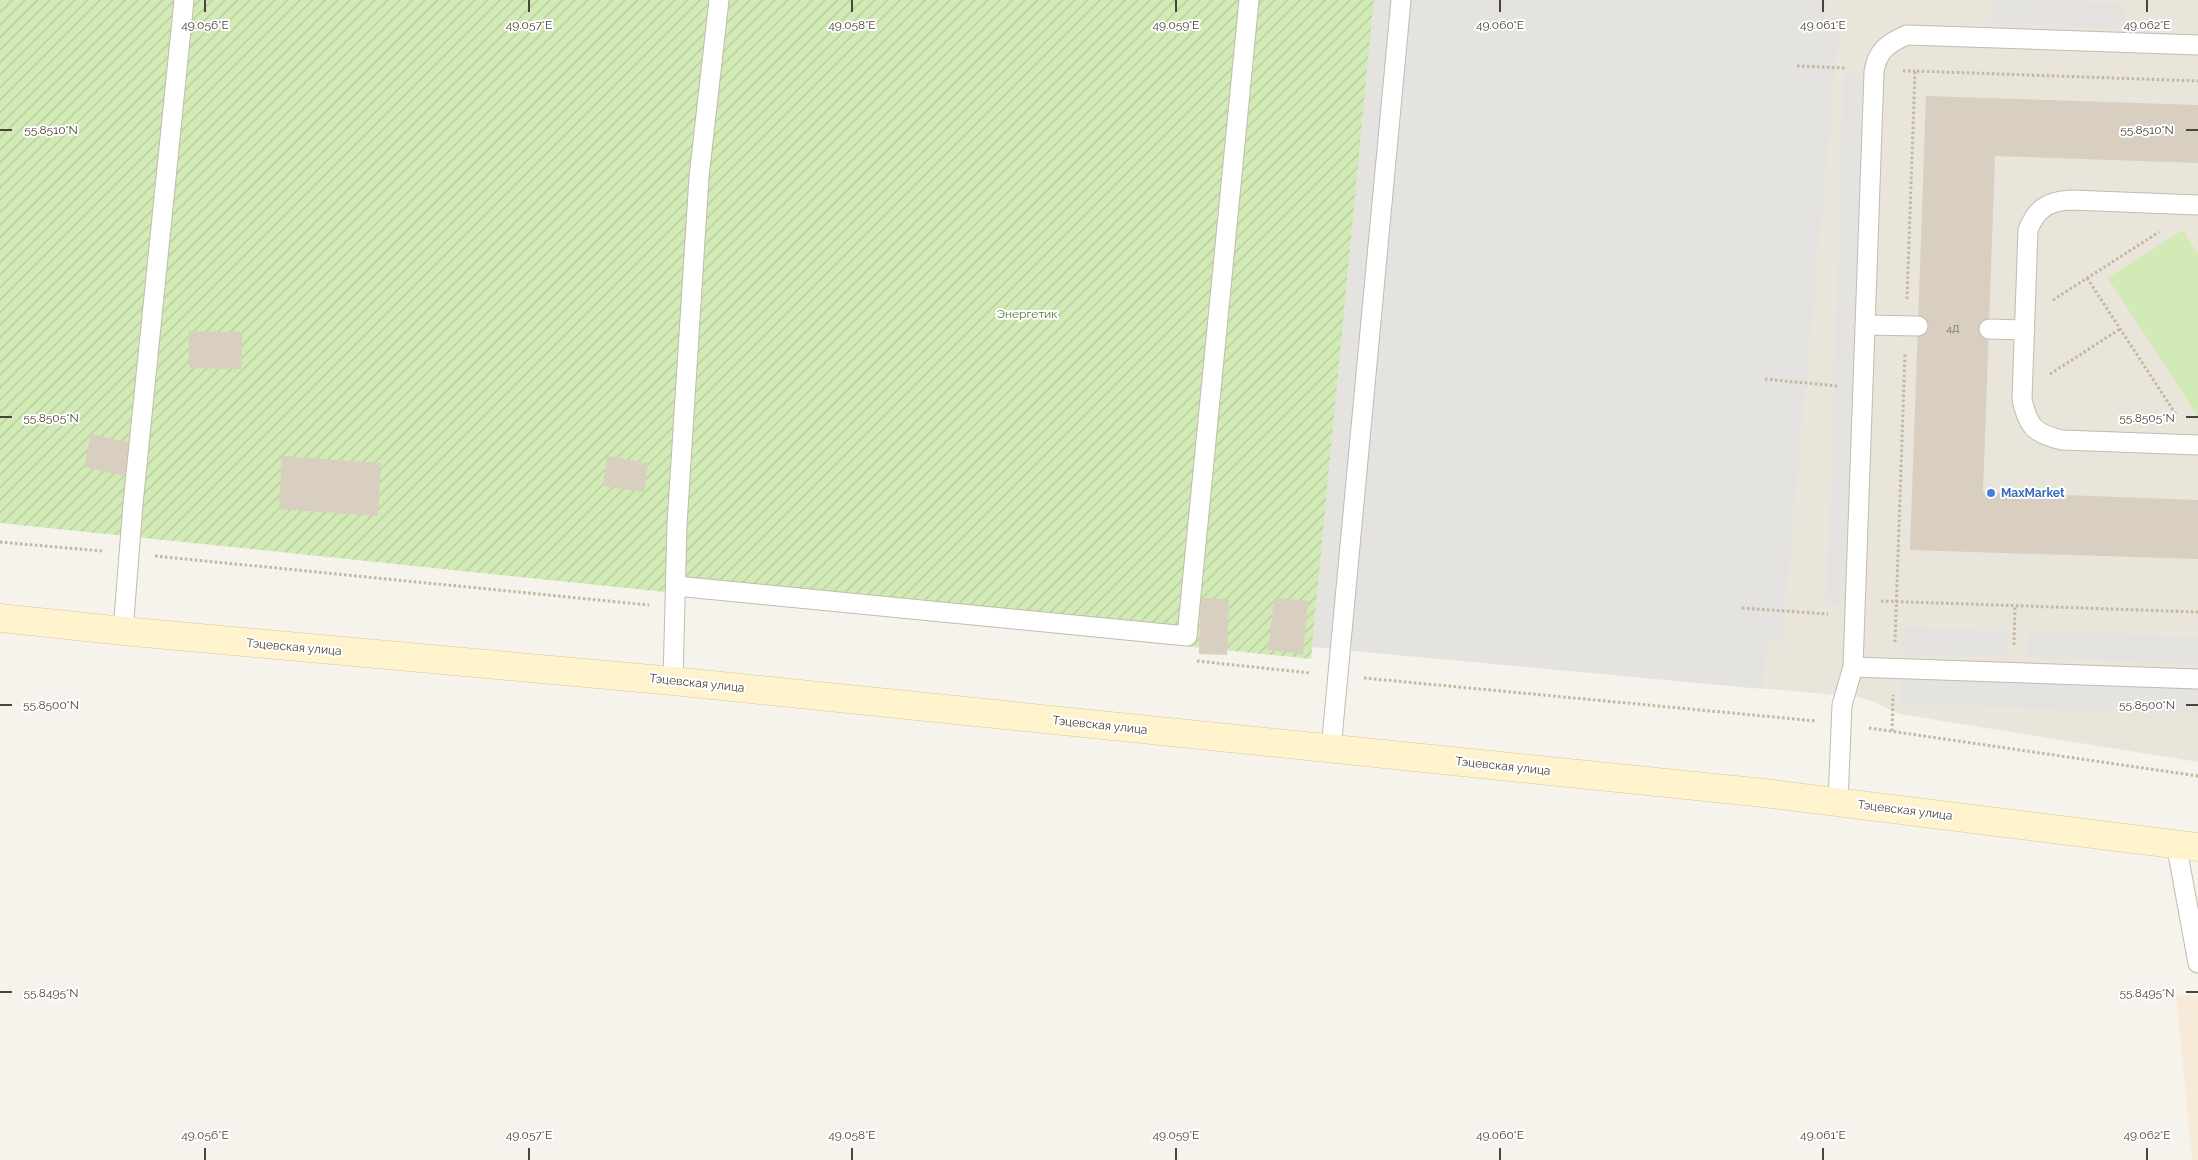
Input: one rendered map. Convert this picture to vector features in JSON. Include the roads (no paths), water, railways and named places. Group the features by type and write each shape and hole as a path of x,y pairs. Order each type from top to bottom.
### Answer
{"main road":[{"name":"Тэцевская улица","path":"0,618 674,681 1331,749 1838,802 2187,845"}],"lane":[{"path":"123,631 133,504 184,0"},
{"path":"674,681 677,525 699,178 718,0"},
{"path":"676,586 1187,636 1249,0"},
{"path":"1331,749 1401,0"},
{"path":"1838,802 1842,705 1854,667 1874,72 1876,62 1884,47 1907,35 2198,45"},
{"path":"2194,445 2062,440 2045,436 2033,428 2026,417 2022,392 2028,230 2038,210 2056,200 2198,205"},
{"path":"1989,329 2025,324"},
{"path":"1865,325 1912,326"},
{"path":"1854,667 2198,679"},
{"path":"2187,845 2198,963"}],"place":[{"name":"MaxMarket","path":"1991,493"}],"park label":[{"name":"Энергетик","path":"1027,314"}]}
